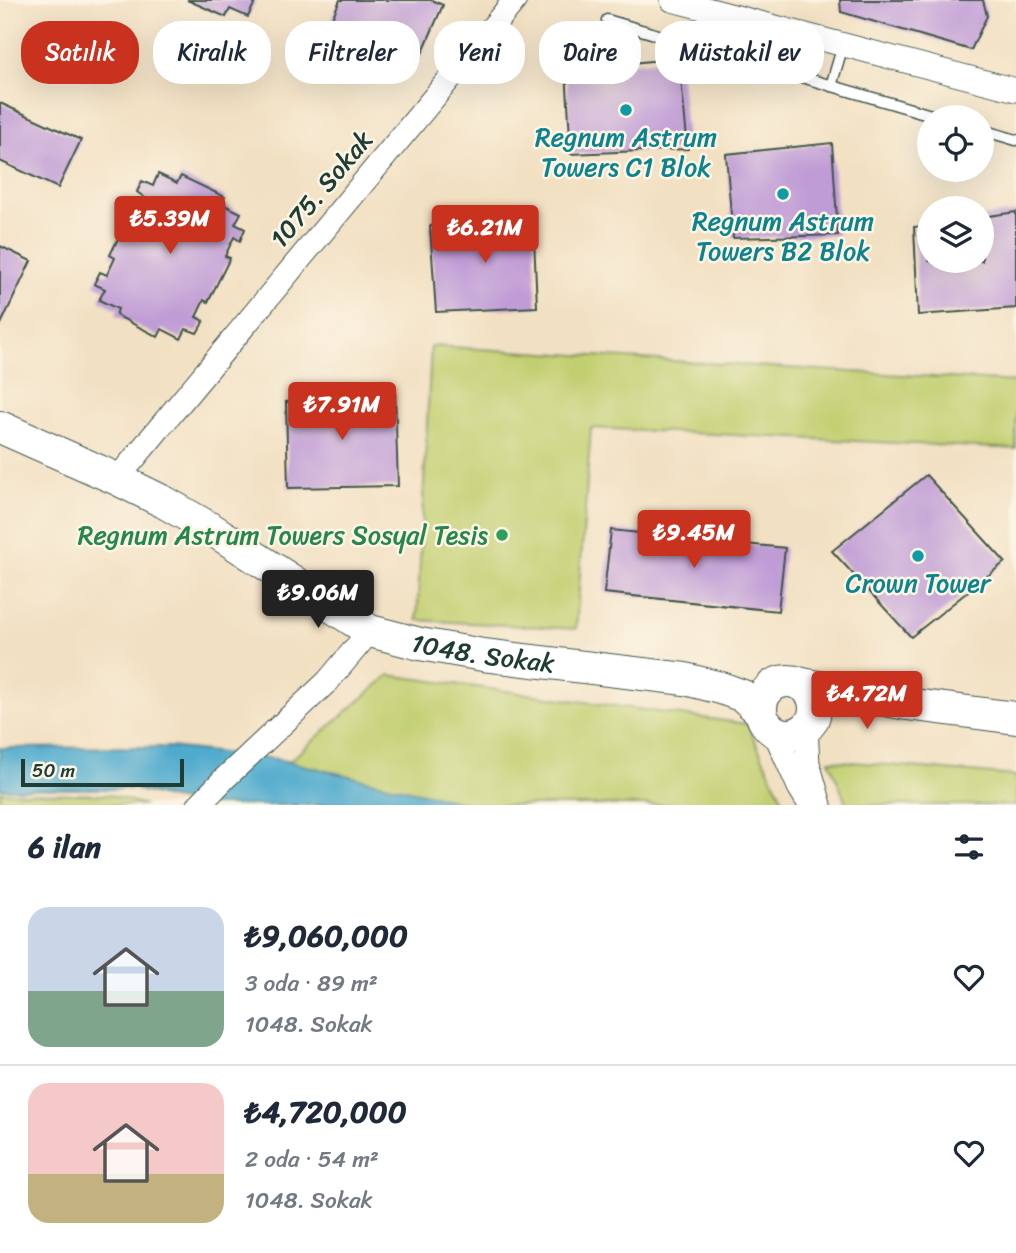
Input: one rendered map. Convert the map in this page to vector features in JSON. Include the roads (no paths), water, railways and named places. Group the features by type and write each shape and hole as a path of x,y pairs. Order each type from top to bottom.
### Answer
{"main road":[{"name":"1048. Sokak","path":"0,427 164,502 213,530 370,631 420,644 483,655 685,679"},
{"path":"685,679 733,677 792,683 907,704 1016,718"},
{"path":"685,679 743,696 767,722 784,735 795,734 831,709 852,705 907,704"},
{"path":"767,722 762,700 769,689 780,682 804,686 812,695 815,707 809,724"}],"street":[{"name":"1075. Sokak","path":"117,479 514,0"},
{"path":"672,0 1016,89"},
{"path":"199,805 328,681 370,631"},
{"path":"767,722 810,805"},
{"path":"809,724 808,763 820,805"}],"lane":[{"path":"607,20 917,111"},
{"path":"831,86 843,44"},
{"path":"994,134 1016,140"}],"water":[{"path":"170,747 277,759 474,805 212,805 172,799 134,789 0,789 0,748"}],"place":[{"name":"Regnum Astrum Towers C1 Blok","path":"626,110"},
{"name":"Regnum Astrum Towers B2 Blok","path":"783,194"},
{"name":"Regnum Astrum Towers Sosyal Tesis","path":"502,535"},
{"name":"Crown Tower","path":"918,556"}]}
